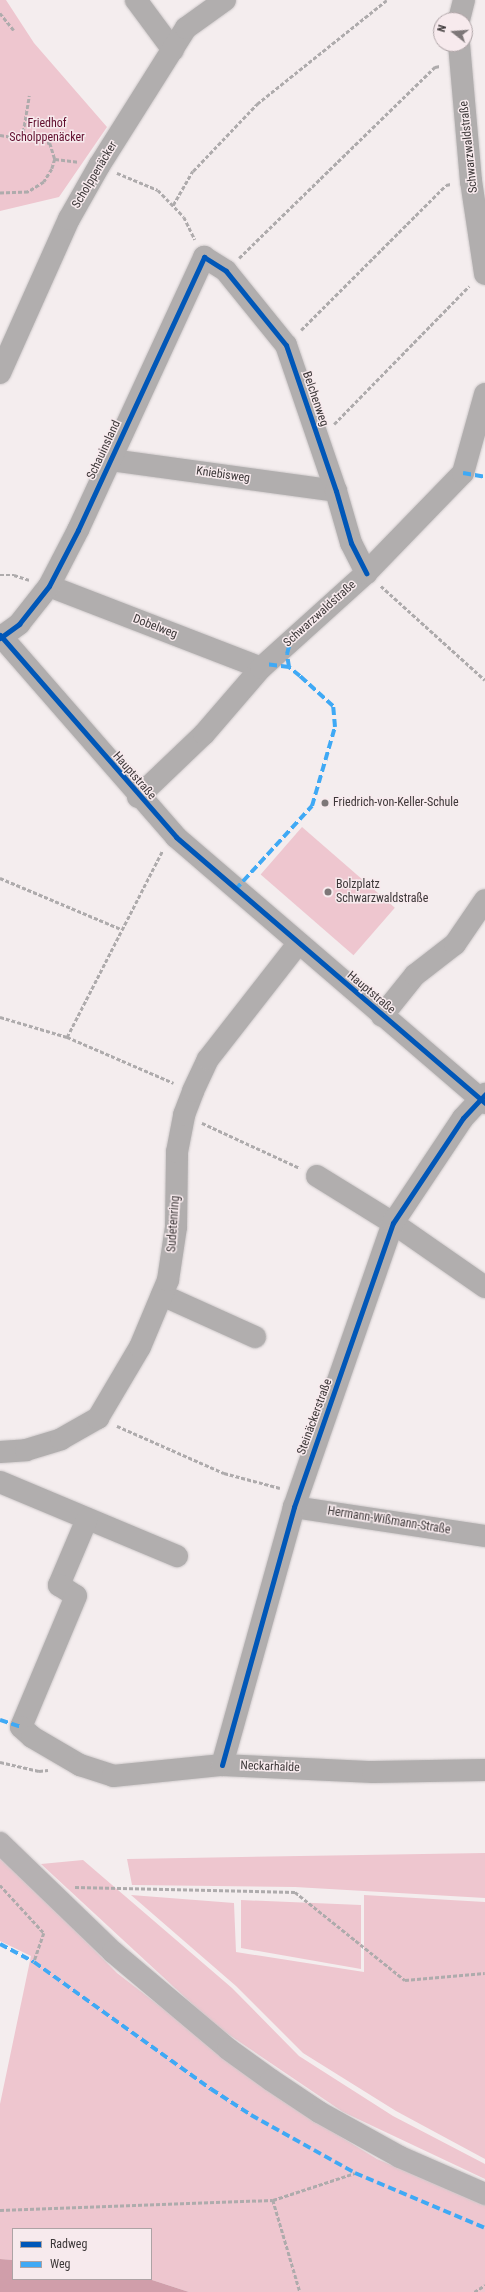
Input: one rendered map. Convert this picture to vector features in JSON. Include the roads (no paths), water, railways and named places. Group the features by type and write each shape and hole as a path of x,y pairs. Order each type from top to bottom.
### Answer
{"main road":[{"path":"0,1843 42,1887 119,1957 228,2048 271,2080 319,2112 400,2157 485,2194"}],"street":[{"path":"136,0 173,50"},
{"name":"Scholppenäcker","path":"0,373 69,219 99,166 186,28 225,0"},
{"path":"461,12 464,0"},
{"name":"Schwarzwaldstraße","path":"460,54 480,280"},
{"name":"Belchenweg","path":"204,257 226,271 286,345 336,491 351,544 366,573"},
{"name":"Schauinsland","path":"0,637 19,624 49,586 111,460 204,257"},
{"name":"Schwarzwaldstraße","path":"138,797 204,734 261,668 366,573 462,473 485,394"},
{"name":"Kniebisweg","path":"111,460 336,491"},
{"name":"Dobelweg","path":"49,586 261,668"},
{"name":"Hauptstraße","path":"0,637 138,797 176,837 382,1016 483,1099"},
{"path":"382,1016 415,975 455,944 485,900"},
{"name":"Sudetenring","path":"0,1452 26,1450 61,1438 98,1418 140,1347 168,1280 176,1227 177,1152 184,1115 193,1091 208,1059 298,944"},
{"name":"Steinäckerstraße","path":"222,1765 296,1500 393,1224 463,1118 483,1099"},
{"path":"316,1176 393,1224 485,1286"},
{"path":"162,1295 255,1337"},
{"path":"0,1482 177,1556"},
{"name":"Hermann-Wißmann-Straße","path":"296,1500 485,1536"},
{"name":"Neckarhalde","path":"87,1519 59,1585 76,1596 21,1727 32,1737 80,1765 113,1776 222,1765 372,1772 485,1770"}],"place":[{"name":"Friedrich-von-Keller-Schule","path":"325,803"},
{"name":"Bolzplatz Schwarzwaldstraße","path":"328,892"}],"park label":[{"name":"Friedhof Scholppenäcker","path":"47,131"}]}
